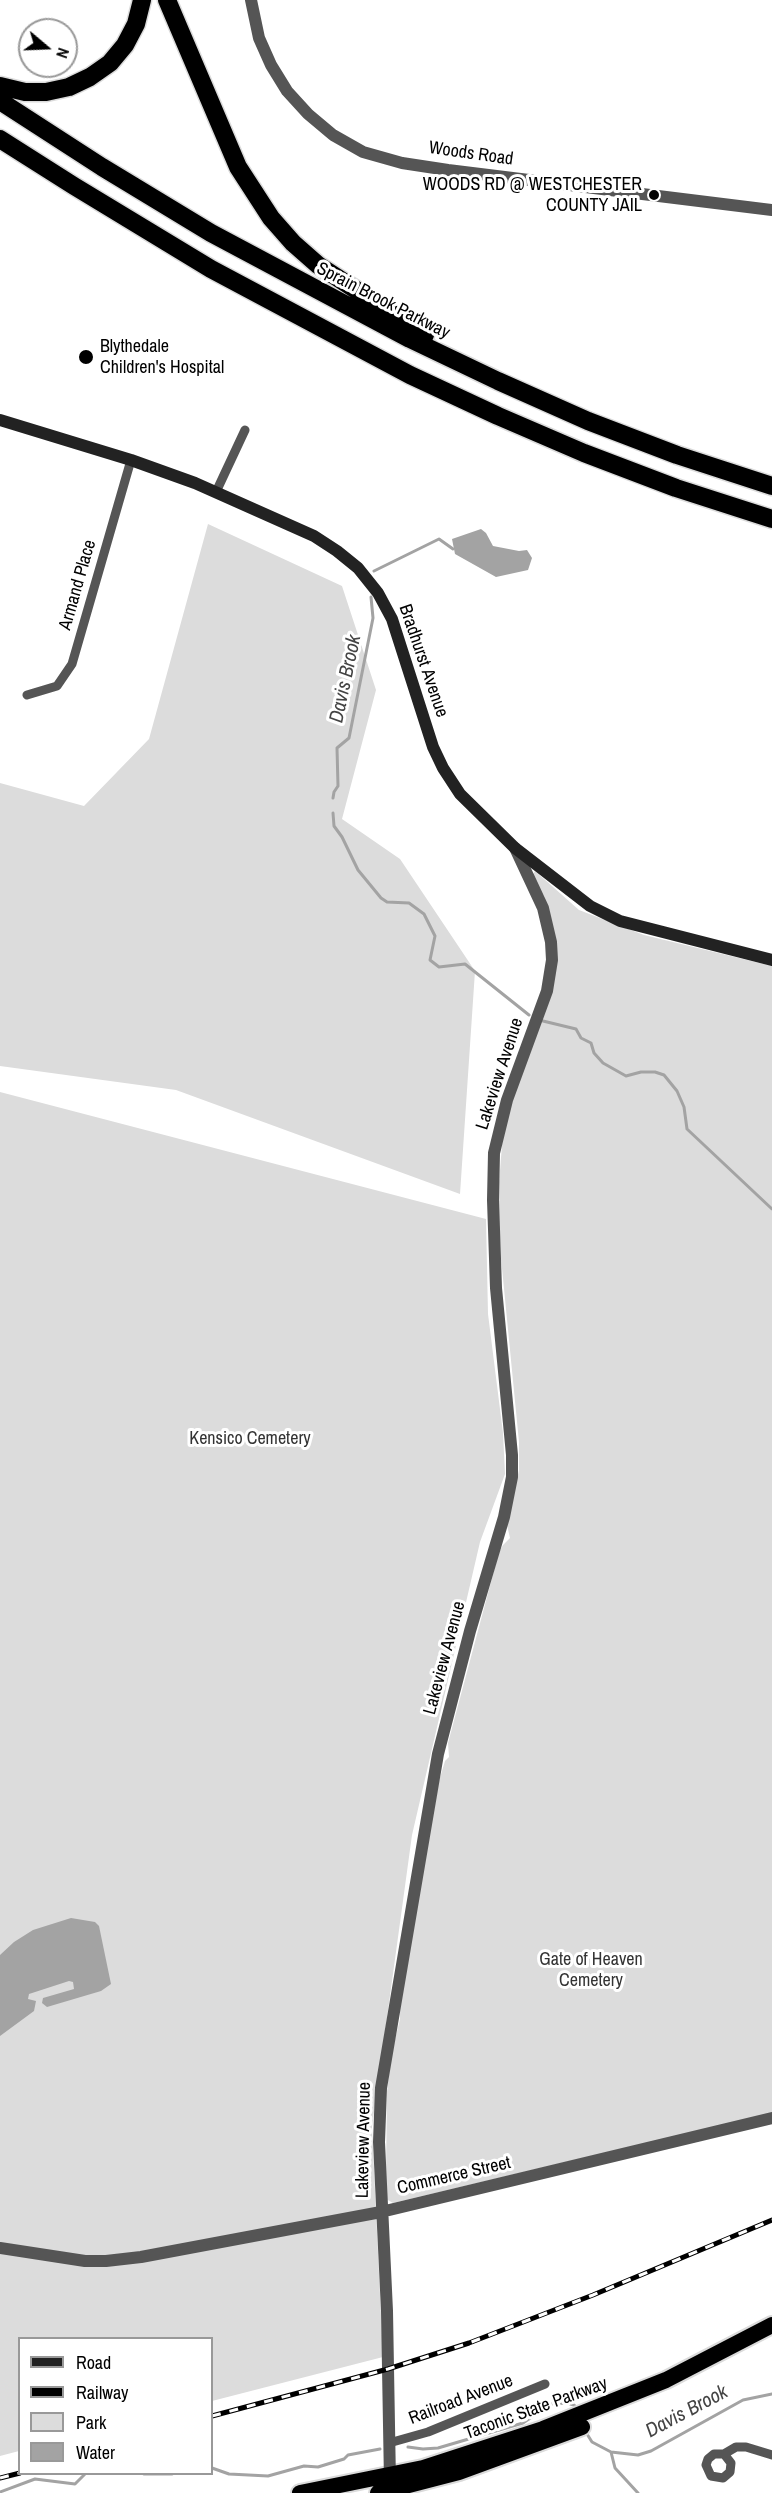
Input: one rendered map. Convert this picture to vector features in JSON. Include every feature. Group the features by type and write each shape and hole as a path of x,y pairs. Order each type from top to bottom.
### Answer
{"highway":[{"path":"0,86 25,92 46,92 69,87 90,77 110,63 125,45 136,24 142,0"},
{"path":"167,0 238,167 252,192 281,231 330,274 498,381"},
{"name":"Sprain Brook Parkway","path":"0,102 111,173 240,249 382,325 498,381 646,444 772,486"},
{"path":"0,139 183,252"},
{"path":"0,154 345,341 507,420 635,473 772,519"},
{"name":"Taconic State Parkway","path":"387,2488 471,2453 605,2406 695,2366 772,2325"},
{"name":"Taconic State Parkway","path":"300,2493 387,2488 480,2465 583,2427 674,2387 772,2336"}],"main road":[{"name":"Bradhurst Avenue","path":"0,420 131,460 216,492 314,536 337,550 358,568 378,593 392,619 433,747 442,768 460,794 515,848 590,906 620,921 772,960"}],"street":[{"name":"Woods Road","path":"251,0 259,38 271,65 287,91 308,114 333,135 363,152 402,163 448,170 772,210"},
{"path":"216,492 245,430"},
{"name":"Armand Place","path":"27,695 57,686 72,664 131,460"},
{"name":"Lakeview Avenue","path":"387,2488 389,2443 387,2311 378,2142 381,2088 431,1785 467,1641 504,1517 512,1477 512,1455 496,1288 494,1153 505,1106 547,991 552,960 551,942 543,908 515,848"},
{"name":"Commerce Street","path":"0,2248 64,2259 106,2261 199,2247 381,2212 772,2118"},
{"name":"Railroad Avenue","path":"389,2443 428,2432 545,2384"},
{"path":"724,2454 736,2447 746,2447 772,2455"}],"green space":[{"path":"208,524 342,586 376,690 342,819 400,859 475,971 460,1194 176,1090 0,1066 0,783 84,806 149,739"},
{"name":"Gate of Heaven Cemetery","path":"535,871 579,910 644,935 772,966 772,2113 393,2203 386,2199 387,2092 391,2056 400,2019 400,2003 439,1781 445,1761 449,1757 448,1743 499,1552 510,1538 507,1525 519,1470 519,1442 501,1258 498,1196 503,1132 512,1100 543,1016 555,936 544,896 532,876"},
{"name":"Kensico Cemetery","path":"0,1092 486,1219 488,1314 503,1433 505,1474 480,1542 412,1835 372,2127 383,2357 213,2401 213,2337 18,2337 18,2451 0,2456"}],"water":[{"path":"481,529 493,546 519,551 527,550 532,558 528,570 496,577 455,554 452,539"},
{"path":"71,1918 95,1922 99,1926 111,1984 101,1991 47,2007 42,2003 43,1998 74,1989 73,1982 69,1981 29,1994 28,1999 36,2001 34,2011 0,2036 0,1955 14,1942 33,1930"}],"waterway":[{"name":"Davis Brook","path":"374,571 439,539 453,549"},
{"name":"Davis Brook","path":"333,798 338,786 337,748 349,738 373,618 371,597"},
{"name":"Davis Brook","path":"333,813 334,826 358,870 381,898 387,902 409,903 424,914 435,936 430,960 439,967 465,964 529,1015"},
{"name":"Davis Brook","path":"543,1021 576,1029 581,1038 591,1043 594,1053 603,1063 626,1076 641,1072 655,1072 664,1075 677,1091 684,1107 687,1129 772,1209"},
{"name":"Davis Brook","path":"587,2434 592,2442 611,2452 638,2455 651,2451 743,2400 772,2394"},
{"name":"Davis Brook","path":"408,2447 438,2448 523,2423 551,2404 567,2403 574,2405 577,2409"},
{"name":"Davis Brook","path":"213,2468 229,2474 268,2476 304,2466 318,2467 344,2459 348,2455 380,2449"},
{"path":"611,2452 615,2468 638,2493"},
{"name":"Davis Brook","path":"0,2492 35,2479 75,2484 84,2475"}],"railway":[{"path":"213,2416 388,2369 469,2343 593,2295 772,2220"},
{"path":"0,2478 18,2474"}],"place":[{"name":"WOODS RD @ WESTCHESTER COUNTY JAIL","path":"654,195"},
{"name":"Blythedale Children's Hospital","path":"86,357"}]}
